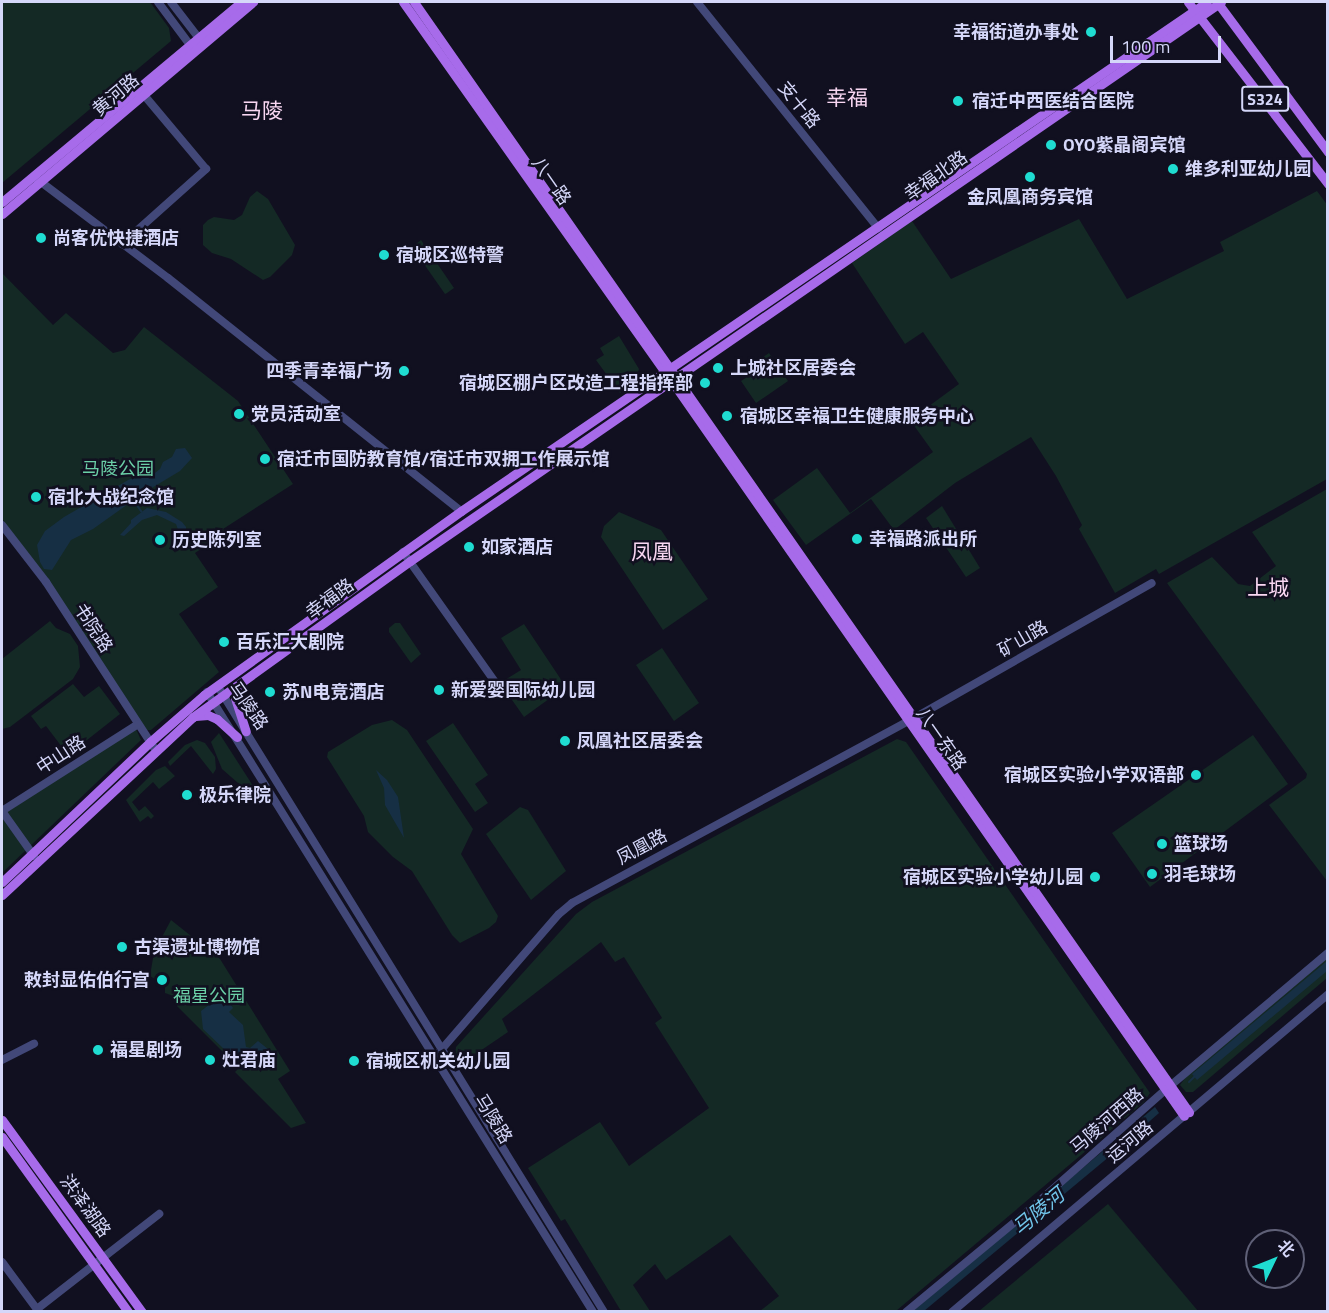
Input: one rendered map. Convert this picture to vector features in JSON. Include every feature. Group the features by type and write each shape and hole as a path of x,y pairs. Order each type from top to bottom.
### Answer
{"main road":[{"name":"黄河路","path":"2,202 37,179 143,94 192,47 198,37 241,2"},
{"name":"黄河路","path":"2,214 37,179 192,47 253,2"},
{"name":"八一路","path":"403,2 671,375"},
{"name":"八一路","path":"414,2 671,375"},
{"name":"幸福北路","path":"671,375 878,228 1207,2"},
{"name":"幸福北路","path":"671,375 1195,9 1219,2"},
{"name":"S324","path":"1219,2 1328,152"},
{"name":"S324","path":"1195,9 1328,184"},
{"name":"幸福路","path":"217,686 462,512 671,375"},
{"name":"幸福路","path":"153,745 671,375"},
{"name":"八一东路","path":"671,375 1187,1114"},
{"path":"246,730 236,704 236,692 249,676"},
{"name":"马陵路","path":"207,692 217,686"},
{"name":"幸福路","path":"2,882 34,857 207,692"},
{"path":"192,717 208,716 217,719 237,737"},
{"name":"幸福路","path":"2,895 34,857"},
{"name":"洪泽湖路","path":"2,1119 142,1311"},
{"name":"洪泽湖路","path":"2,1137 128,1311"}],"street":[{"path":"158,2 192,47"},
{"path":"171,2 198,37"},
{"name":"支十路","path":"697,2 878,228"},
{"path":"122,244 206,169 143,94"},
{"path":"37,179 462,512"},
{"name":"书院路","path":"2,525 46,582 153,745"},
{"path":"404,552 497,685"},
{"name":"矿山路","path":"912,720 1152,582"},
{"name":"马陵路","path":"217,686 604,1311"},
{"name":"马陵路","path":"207,692 593,1311"},
{"name":"凤凰路","path":"435,1057 559,914 572,903 912,720"},
{"name":"中山路","path":"2,811 138,724"},
{"path":"2,811 34,857"},
{"name":"马陵河西路","path":"906,1311 1028,1211 1168,1088 1328,953"},
{"name":"运河路","path":"952,1311 1328,994"},
{"path":"2,1060 34,1044"},
{"path":"2,1262 38,1310 159,1214"}],"green space":[{"path":"2,2 150,2 169,28 171,41 2,183"},
{"path":"257,191 268,199 295,245 292,255 270,277 263,280 231,259 212,253 203,245 203,225 208,220 214,217 234,220 242,215 250,197"},
{"path":"1317,191 1328,206 1327,479 1159,574 1156,569 1115,593 1079,529 1082,525 1056,476 1031,437 955,483 894,530 871,499 806,545 773,500 817,468 850,513 933,452 910,420 959,384 923,332 905,344 852,263 912,221 951,279 1079,219 1127,299 1224,251 1220,242"},
{"path":"421,240 454,288 445,294 412,247"},
{"name":"马陵公园","path":"2,273 53,325 66,313 113,353 125,350 144,327 238,401 293,484 223,529 225,533 195,553 218,587 179,614 219,672 151,730 146,730 2,519"},
{"path":"619,336 639,369 636,379 620,393 596,360 604,355 600,348"},
{"path":"769,353 788,381 756,403 741,381 747,377 745,374 750,370 748,367"},
{"path":"1327,489 1327,881 1269,805 1306,778 1307,774 1167,583 1212,557 1238,584 1250,586 1276,566 1252,532"},
{"path":"942,506 980,568 966,577 926,518"},
{"path":"619,512 661,530 708,599 663,630 601,537 604,526"},
{"path":"50,621 56,628 70,634 78,646 80,667 73,679 10,727 2,729 2,659"},
{"path":"395,623 400,623 421,654 411,663 389,632 389,628"},
{"path":"524,624 570,693 560,691 524,717 500,683 521,670 501,638"},
{"path":"662,648 699,703 674,721 636,665"},
{"path":"73,684 84,697 99,686 120,714 68,755 46,726 41,729 31,716"},
{"path":"392,720 407,730 473,829 461,854 498,916 496,922 489,928 460,943 452,935 412,871 393,857 368,832 364,816 327,757 328,752 372,725"},
{"path":"453,723 488,775 475,784 488,803 475,812 426,741"},
{"path":"136,729 141,740 2,873 2,815"},
{"path":"219,733 257,792 246,790 222,769 211,742"},
{"path":"1253,735 1288,784 1150,887 1112,833"},
{"path":"897,739 906,742 1150,1093 1144,1102 896,1311 760,1311 779,1296 730,1235 666,1280 655,1264 633,1285 650,1311 621,1311 565,1219 561,1221 528,1168 600,1122 629,1166 709,1108 655,1023 662,1018 624,957 615,962 601,942 502,1019 508,1032 461,1064 455,1055 456,1047 576,914 592,902"},
{"path":"197,740 205,743 215,757 216,769 213,774 191,746 170,766 168,762 185,745"},
{"path":"165,766 175,776 159,789 153,782 132,802 139,811 145,806 154,816 151,819 148,816 140,822 126,800 156,770"},
{"path":"520,807 528,810 566,871 531,900 486,834"},
{"name":"福星公园","path":"171,920 220,959 290,1071 278,1079 306,1123 291,1128 235,1072 239,1068 177,1006 179,998 165,993 165,986 169,980 160,973 155,979 150,976 154,952"},
{"path":"1327,956 1327,978 1193,1092 1186,1092 1180,1085 1188,1074"},
{"path":"1108,1204 1198,1311 979,1311"}],"water":[{"path":"185,448 192,458 180,471 145,492 93,529 71,540 52,570 44,569 40,562 37,545 45,531 64,517 130,479 151,476 160,469 163,462 172,457 176,449"},
{"path":"147,508 166,512 182,522 186,527 186,541 181,538 176,524 157,515 142,520 124,536 120,535 131,520"},
{"path":"376,770 387,780 398,797 404,838 385,805 384,788"},
{"path":"1327,961 1327,971 1197,1080 1192,1074"},
{"path":"228,1000 233,1008 229,1012 243,1025 246,1047 250,1048 258,1041 268,1049 268,1054 258,1062 249,1064 245,1054 227,1052 203,1029 201,1011 214,1001"},
{"path":"1155,1107 1159,1113 1110,1156 924,1311 912,1312"}],"waterway":[{"path":"133,500 141,511"},
{"name":"马陵河","path":"1189,1082 1195,1076"}],"place":[{"name":"幸福街道办事处","path":"1091,32"},
{"name":"宿迁中西医结合医院","path":"958,101"},
{"name":"OYO紫晶阁宾馆","path":"1051,145"},
{"name":"维多利亚幼儿园","path":"1173,169"},
{"name":"金凤凰商务宾馆","path":"1030,177"},
{"name":"尚客优快捷酒店","path":"41,238"},
{"name":"宿城区巡特警","path":"384,255"},
{"name":"上城社区居委会","path":"718,368"},
{"name":"四季青幸福广场","path":"404,371"},
{"name":"宿城区棚户区改造工程指挥部","path":"705,383"},
{"name":"党员活动室","path":"239,414"},
{"name":"宿城区幸福卫生健康服务中心","path":"727,416"},
{"name":"宿迁市国防教育馆/宿迁市双拥工作展示馆","path":"265,459"},
{"name":"宿北大战纪念馆","path":"36,497"},
{"name":"幸福路派出所","path":"857,539"},
{"name":"历史陈列室","path":"160,540"},
{"name":"如家酒店","path":"469,547"},
{"name":"百乐汇大剧院","path":"224,642"},
{"name":"新爱婴国际幼儿园","path":"439,690"},
{"name":"苏N电竞酒店","path":"270,692"},
{"name":"凤凰社区居委会","path":"565,741"},
{"name":"宿城区实验小学双语部","path":"1196,775"},
{"name":"极乐律院","path":"187,795"},
{"name":"篮球场","path":"1162,844"},
{"name":"羽毛球场","path":"1152,874"},
{"name":"宿城区实验小学幼儿园","path":"1095,877"},
{"name":"古渠遗址博物馆","path":"122,947"},
{"name":"敕封显佑伯行宫","path":"162,980"},
{"name":"福星剧场","path":"98,1050"},
{"name":"灶君庙","path":"210,1060"},
{"name":"宿城区机关幼儿园","path":"354,1061"}],"district":[{"name":"幸福","path":"847,97"},
{"name":"马陵","path":"262,110"},
{"name":"凤凰","path":"652,551"},
{"name":"上城","path":"1268,587"}]}
